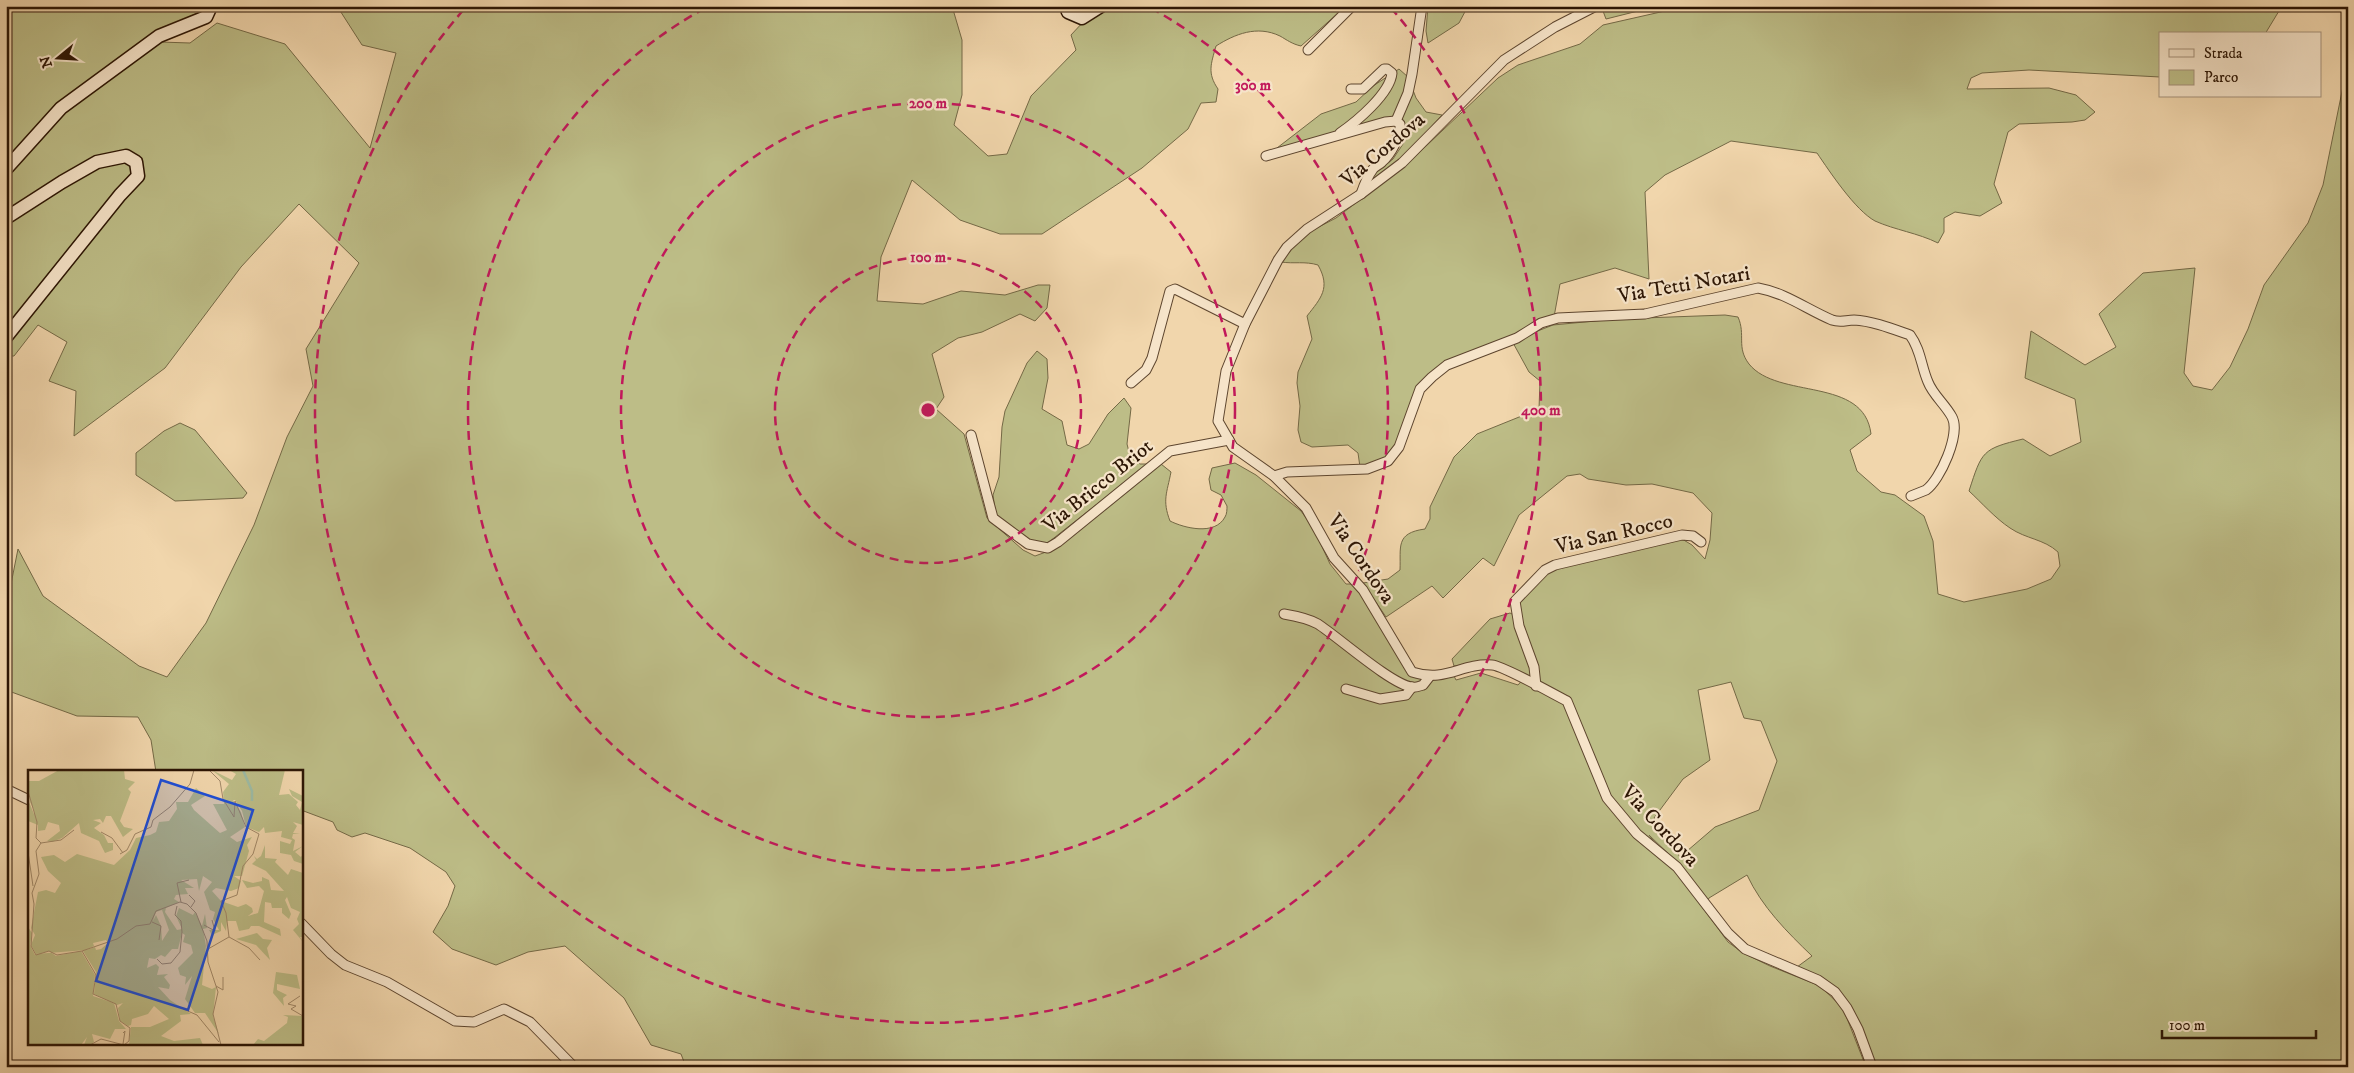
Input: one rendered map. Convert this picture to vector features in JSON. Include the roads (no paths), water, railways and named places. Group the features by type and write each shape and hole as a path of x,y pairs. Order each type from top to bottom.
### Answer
{"street":[{"path":"6,169 60,108 159,36 206,17 211,6"},
{"path":"1066,6 1068,12 1082,18 1101,6"},
{"path":"1308,50 1352,6"},
{"path":"1396,121 1408,93 1422,6"},
{"name":"Via Cordova","path":"1596,6 1555,27 1504,60 1402,163 1361,194 1307,229 1287,247 1278,260 1245,324 1226,371 1218,421 1233,447 1274,476 1306,508 1334,558 1364,590 1412,672 1438,677 1467,667 1494,665 1567,700 1607,798 1637,834 1677,867 1728,933 1745,949 1818,980 1835,992 1847,1008 1858,1030 1872,1067"},
{"path":"2347,6 2348,17"},
{"path":"1335,136 1354,123 1373,104 1389,84 1392,73 1384,69 1363,89 1351,89"},
{"path":"1266,156 1385,122 1396,121"},
{"path":"1361,194 1366,179 1373,168 1383,161 1398,136 1400,124 1396,121"},
{"path":"6,218 97,162 126,156 136,162 138,176 120,195 6,337"},
{"name":"Via Tetti Notari","path":"1274,476 1287,472 1367,469 1388,461 1399,447 1420,389 1432,376 1448,365 1516,338 1541,323 1558,318 1645,314 1758,288 1773,290 1793,298 1832,320 1842,323 1852,320 1866,322 1910,335 1914,340 1919,348 1928,382 1953,418 1954,428 1950,448 1939,475 1927,489 1911,496"},
{"path":"1131,383 1146,370 1152,358 1170,292 1175,290 1245,324"},
{"name":"Via Bricco Briot","path":"971,435 993,518 1028,544 1039,548 1048,548 1058,542 1170,451 1229,440"},
{"name":"Via San Rocco","path":"1536,686 1534,667 1519,626 1515,601 1546,570 1567,561 1682,535 1693,536 1701,542"},
{"path":"1284,614 1316,623 1371,664 1412,687 1423,686 1430,676"},
{"path":"1346,689 1380,699 1406,696 1412,687"},
{"path":"6,789 28,800"},
{"path":"302,924 331,954 345,965 387,982 456,1021 474,1022 504,1009 530,1022 574,1067"}]}
